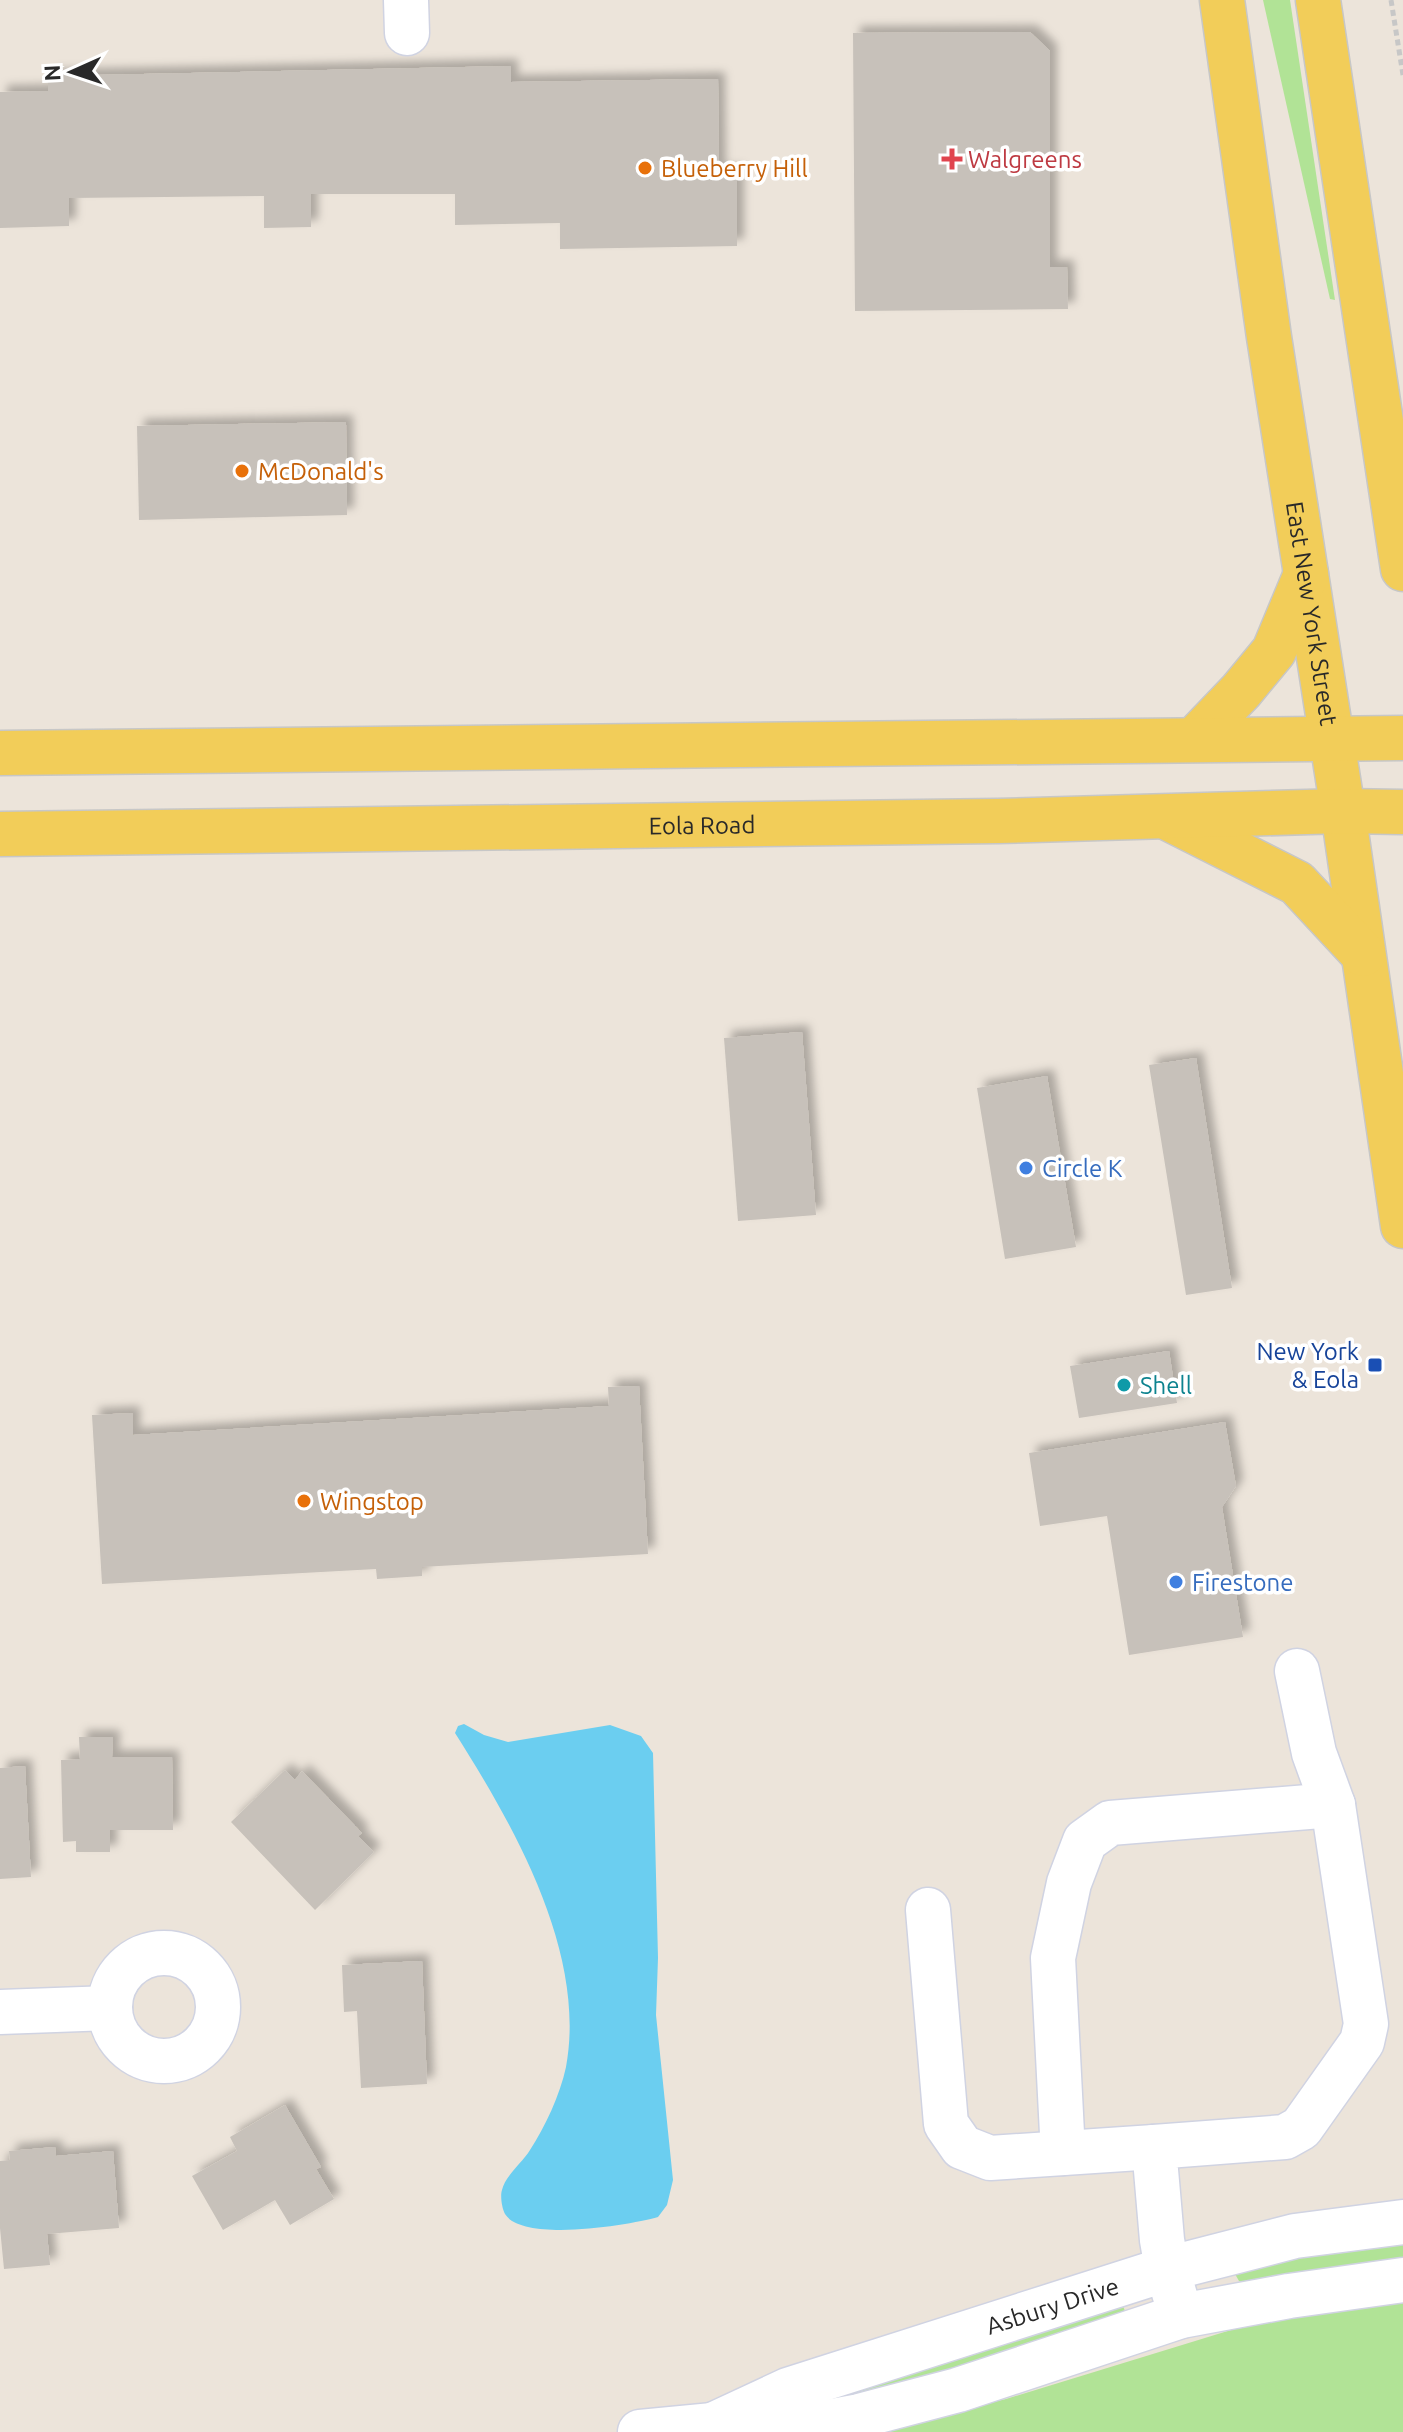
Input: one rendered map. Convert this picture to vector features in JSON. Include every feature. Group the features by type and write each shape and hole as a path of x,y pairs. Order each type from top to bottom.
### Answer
{"main road":[{"name":"East New York Street","path":"1222,0 1269,337 1343,811 1403,1226"},
{"path":"1318,0 1403,569"},
{"path":"1195,739 1274,651 1306,574"},
{"path":"0,753 1403,738"},
{"name":"Eola Road","path":"0,834 1403,812"},
{"path":"1165,817 1297,883 1363,954"}],"street":[{"path":"928,1910 946,2124 962,2147 990,2158 1285,2137 1301,2128 1362,2042 1366,2024 1333,1805 1314,1753 1297,1671"},
{"path":"1063,2153 1053,1958 1069,1883 1085,1841 1110,1823 1333,1805"},
{"path":"0,2012 110,2008"},
{"path":"1154,2147 1167,2269 1181,2316"},
{"name":"Asbury Drive","path":"713,2425 788,2390 1167,2269 1295,2236 1403,2222"},
{"name":"Asbury Drive","path":"640,2432 713,2425 779,2431 859,2416 958,2390 1181,2316 1289,2296 1403,2280"}],"path":[{"path":"1391,0 1403,75"}],"green space":[{"path":"1263,0 1290,0 1335,300 1330,299"},
{"path":"1403,2234 1403,2258 1321,2269 1256,2285 1239,2281 1235,2274 1237,2266"},
{"path":"1403,2299 1403,2432 864,2432 1006,2399 1257,2322"},
{"path":"1121,2301 1127,2316 890,2396 766,2410"}],"water":[{"path":"464,1724 484,1735 508,1742 610,1725 641,1736 653,1753 658,1958 656,2015 673,2180 667,2205 658,2217 602,2227 554,2230 516,2223 505,2214 501,2195 504,2185 536,2141 560,2089 566,2067 570,2024 566,1980 556,1936 522,1849 455,1733 458,1726"}],"building":[{"name":"Walgreens","path":"1030,32 1050,51 1050,267 1067,267 1068,309 855,311 853,33"},
{"path":"511,66 511,82 718,79 719,172 737,172 737,246 560,249 560,223 455,225 455,194 311,194 311,227 264,228 264,196 69,198 69,226 0,228 0,92 48,91 48,76"},
{"name":"McDonald's","path":"346,422 347,515 139,520 137,426"},
{"path":"802,1032 816,1215 738,1221 724,1038"},
{"path":"1196,1058 1232,1288 1186,1295 1149,1065"},
{"name":"Circle K","path":"1047,1076 1076,1247 1005,1259 977,1088"},
{"name":"Shell","path":"1169,1351 1177,1403 1079,1418 1070,1366"},
{"path":"639,1386 648,1554 422,1567 422,1576 377,1579 376,1569 102,1584 92,1415 133,1413 133,1435 609,1406 608,1387"},
{"name":"Firestone","path":"1225,1422 1236,1486 1222,1507 1243,1637 1129,1655 1107,1516 1040,1526 1029,1453"},
{"path":"79,1737 113,1737 112,1757 172,1757 173,1830 110,1830 110,1852 76,1852 76,1841 63,1842 61,1760 80,1759"},
{"path":"25,1766 31,1877 0,1879 0,1768"},
{"path":"285,1770 295,1780 302,1771 362,1833 358,1836 374,1852 315,1910 231,1822"},
{"path":"422,1961 427,2084 361,2088 357,2011 344,2012 342,1965"},
{"path":"285,2105 321,2167 316,2169 334,2199 290,2225 275,2200 223,2230 192,2176 237,2151 230,2137"},
{"path":"55,2147 56,2156 113,2151 119,2228 47,2234 50,2265 4,2269 0,2228 0,2161 10,2160 9,2151"}],"place":[{"name":"Walgreens","path":"952,159"},
{"name":"Blueberry Hill","path":"645,168"},
{"name":"McDonald's","path":"242,471"},
{"name":"Circle K","path":"1026,1168"},
{"name":"New York & Eola","path":"1375,1365"},
{"name":"Shell","path":"1124,1385"},
{"name":"Wingstop","path":"304,1501"},
{"name":"Firestone","path":"1176,1582"}]}
